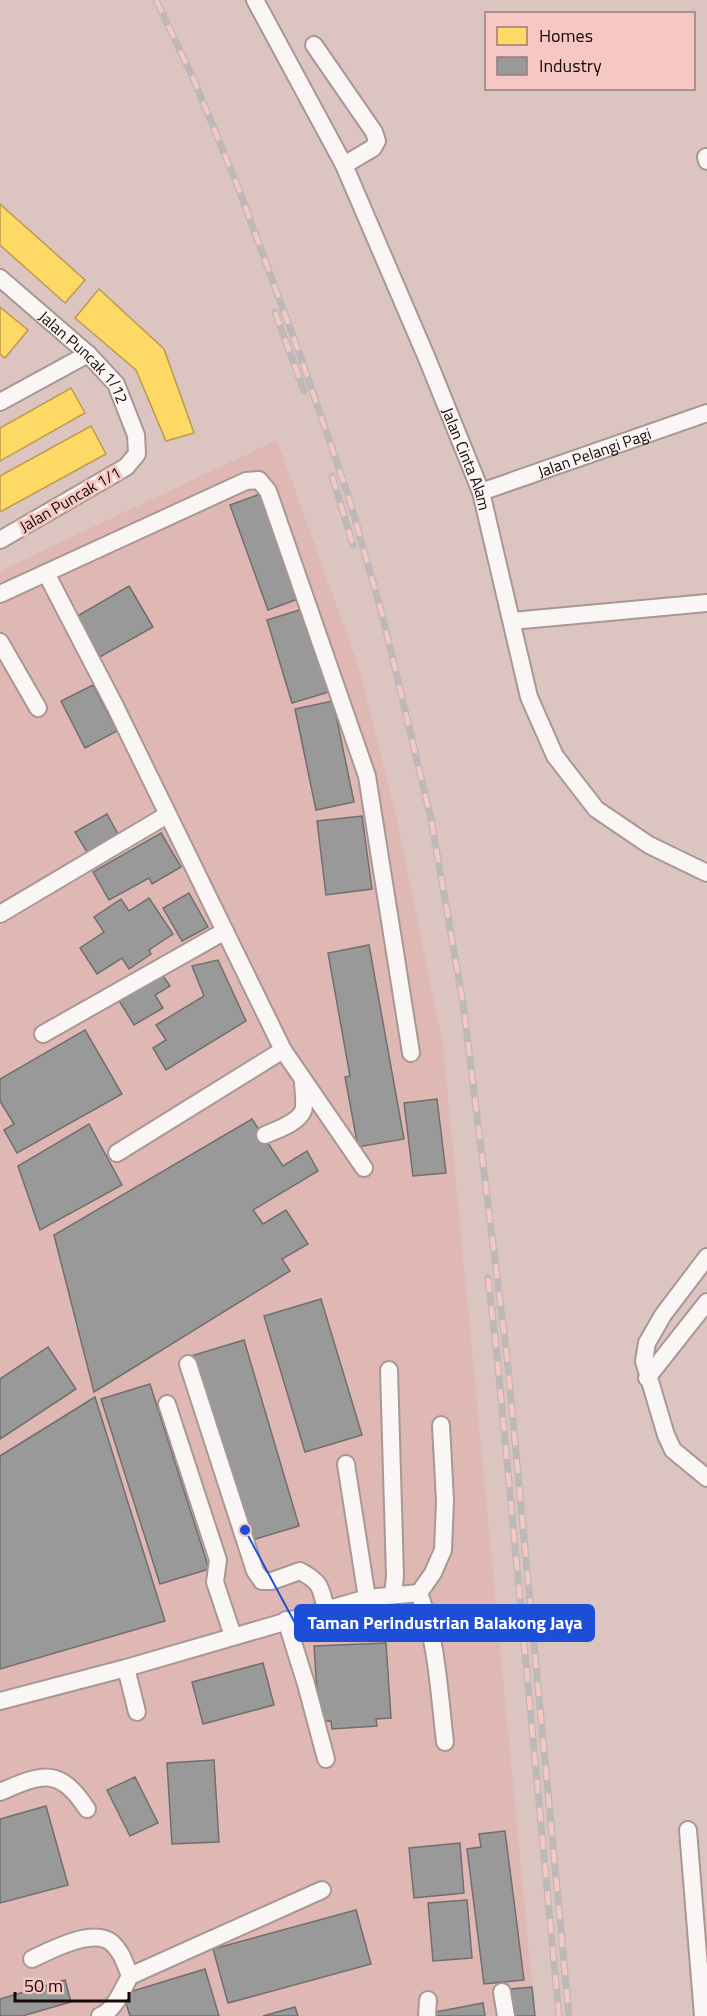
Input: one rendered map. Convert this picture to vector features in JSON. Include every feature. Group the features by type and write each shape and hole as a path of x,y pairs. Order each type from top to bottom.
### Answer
{"street":[{"name":"Jalan Cinta Alam","path":"255,0 344,165 482,492 529,697 555,756 596,809 649,845 707,873"},
{"path":"314,45 374,132 377,141 373,148 344,165"},
{"name":"Jalan Puncak 1/12","path":"0,278 88,354 116,384 136,435 137,454"},
{"path":"0,402 88,354"},
{"name":"Jalan Pelangi Pagi","path":"482,492 707,412"},
{"name":"Jalan Puncak 1/1","path":"0,540 126,467 137,454"},
{"path":"0,594 246,481 259,480 268,490 367,776 411,1053"},
{"path":"46,573 115,706 282,1050 364,1168"},
{"path":"512,621 707,603"},
{"path":"0,642 38,708"},
{"path":"0,914 167,815"},
{"path":"43,1034 225,931"},
{"path":"117,1153 282,1050"},
{"path":"265,1135 298,1119 302,1114 304,1110 303,1081"},
{"path":"707,1257 663,1315 647,1343 644,1361 647,1378 673,1450 707,1478"},
{"path":"647,1378 707,1302"},
{"path":"663,1315 684,1331"},
{"path":"188,1364 255,1571 262,1581 273,1581 300,1571 315,1579 321,1589 326,1609"},
{"path":"389,1370 395,1576 393,1595"},
{"path":"167,1404 218,1560 215,1582 233,1636"},
{"path":"419,1593 433,1573 443,1550 445,1501 441,1425"},
{"path":"346,1464 367,1598"},
{"path":"0,1701 126,1668 367,1598 419,1593"},
{"path":"419,1593 428,1617 434,1648 446,1742"},
{"path":"286,1620 326,1759"},
{"path":"126,1668 137,1712"},
{"path":"0,1792 43,1776 66,1784 78,1794 87,1809"},
{"path":"688,1830 703,2016"},
{"path":"100,2016 105,2014 117,2000 130,1976 322,1890"},
{"path":"32,1959 67,1943 95,1936 110,1941 120,1952 130,1976"},
{"path":"502,1992 506,2016"}],"shaded area":[{"path":"277,440 360,671 398,825 443,1045 535,2016 0,2016 0,571"}],"building: Homes":[{"path":"0,204 85,280 65,303 0,245"},
{"path":"99,289 164,349 194,433 166,441 136,370 75,318"},
{"path":"0,307 28,330 5,358 0,354"},
{"path":"71,388 85,413 0,461 0,428"},
{"path":"91,426 106,454 0,512 0,476"}],"building: Industry":[{"path":"260,494 298,599 268,610 230,505"},
{"path":"129,586 153,627 98,658 74,618"},
{"path":"306,608 332,691 292,703 267,620"},
{"path":"93,685 117,731 85,748 61,701"},
{"path":"333,701 354,802 316,810 295,709"},
{"path":"107,814 118,834 87,852 75,832"},
{"path":"362,816 372,889 326,895 317,821"},
{"path":"161,833 181,867 152,884 149,878 109,900 93,872"},
{"path":"189,893 208,927 182,941 163,908"},
{"path":"149,898 173,934 149,950 151,954 129,969 122,958 97,974 80,948 104,932 94,917 121,899 129,911"},
{"path":"369,945 404,1139 358,1147 345,1077 350,1076 328,953"},
{"path":"218,960 246,1021 166,1070 153,1048 166,1040 156,1025 204,996 192,966"},
{"path":"161,973 170,986 155,995 163,1008 134,1025 118,999"},
{"path":"85,1030 122,1094 17,1153 4,1130 14,1124 0,1101 0,1079"},
{"path":"437,1099 446,1173 413,1176 404,1103"},
{"path":"252,1119 283,1166 307,1151 318,1171 253,1210 263,1224 286,1210 308,1244 282,1259 290,1271 94,1392 54,1235"},
{"path":"89,1124 122,1185 40,1230 18,1166"},
{"path":"321,1299 362,1435 305,1452 264,1316"},
{"path":"244,1340 299,1526 246,1542 191,1356"},
{"path":"48,1347 76,1389 0,1439 0,1379"},
{"path":"150,1384 209,1569 160,1584 101,1399"},
{"path":"95,1397 165,1621 0,1669 0,1456"},
{"path":"386,1643 391,1718 376,1719 377,1726 332,1729 331,1721 319,1722 314,1646"},
{"path":"263,1663 274,1705 203,1724 192,1682"},
{"path":"214,1760 219,1842 172,1844 167,1763"},
{"path":"135,1777 158,1823 130,1836 107,1790"},
{"path":"46,1806 68,1885 0,1903 0,1819"},
{"path":"505,1831 524,1980 484,1984 467,1849 481,1847 479,1834"},
{"path":"460,1843 464,1893 414,1898 409,1848"},
{"path":"467,1900 472,1958 433,1961 428,1903"},
{"path":"356,1910 371,1964 228,2003 213,1949"},
{"path":"205,1969 219,2016 130,2016 123,1994"},
{"path":"65,1980 71,2002 22,2016 0,2016 0,1999"},
{"path":"532,1987 535,2016 512,2016 510,1989"},
{"path":"483,2003 485,2016 431,2016 430,2013"},
{"path":"295,2007 298,2016 263,2016"}],"railway":[{"path":"156,0 194,80 238,187 300,355 349,498 382,614 431,819 463,1003 507,1357 569,2016"},
{"path":"275,312 304,391"},
{"path":"332,476 353,545"},
{"path":"488,1278 559,2016"}],"place":[{"name":"Taman Perindustrian Balakong Jaya","path":"245,1530"}]}
